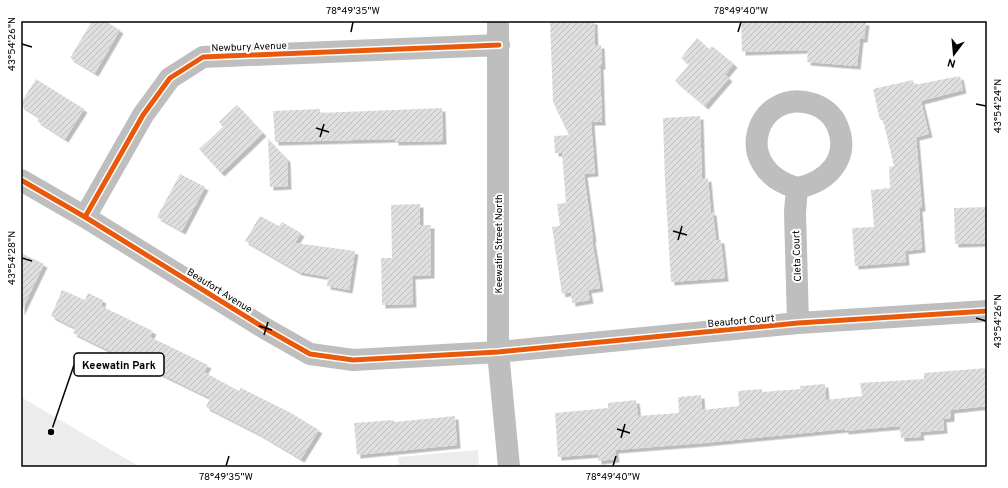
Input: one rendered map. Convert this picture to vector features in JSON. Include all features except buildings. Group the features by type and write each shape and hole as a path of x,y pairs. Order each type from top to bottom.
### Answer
{"street":[{"name":"Keewatin Street North","path":"498,21 498,352 509,467"},
{"name":"Newbury Avenue","path":"85,217 143,115 170,78 202,57 499,45"},
{"name":"Beaufort Avenue","path":"21,180 85,217 260,325 310,354 353,360 498,352"},
{"name":"Cleta Court","path":"797,188 795,212 798,324"},
{"name":"Beaufort Court","path":"498,352 798,324 987,311"}],"shaded area":[{"path":"21,397 140,467 21,467"},
{"path":"478,450 479,467 399,467 398,457"}],"cycle path":[{"path":"85,217 143,115 170,78 203,57 499,45"},
{"path":"21,180 85,217 266,329 310,354 353,360 498,352 798,323 987,311"}],"place":[{"name":"Keewatin Park","path":"51,432"}]}
